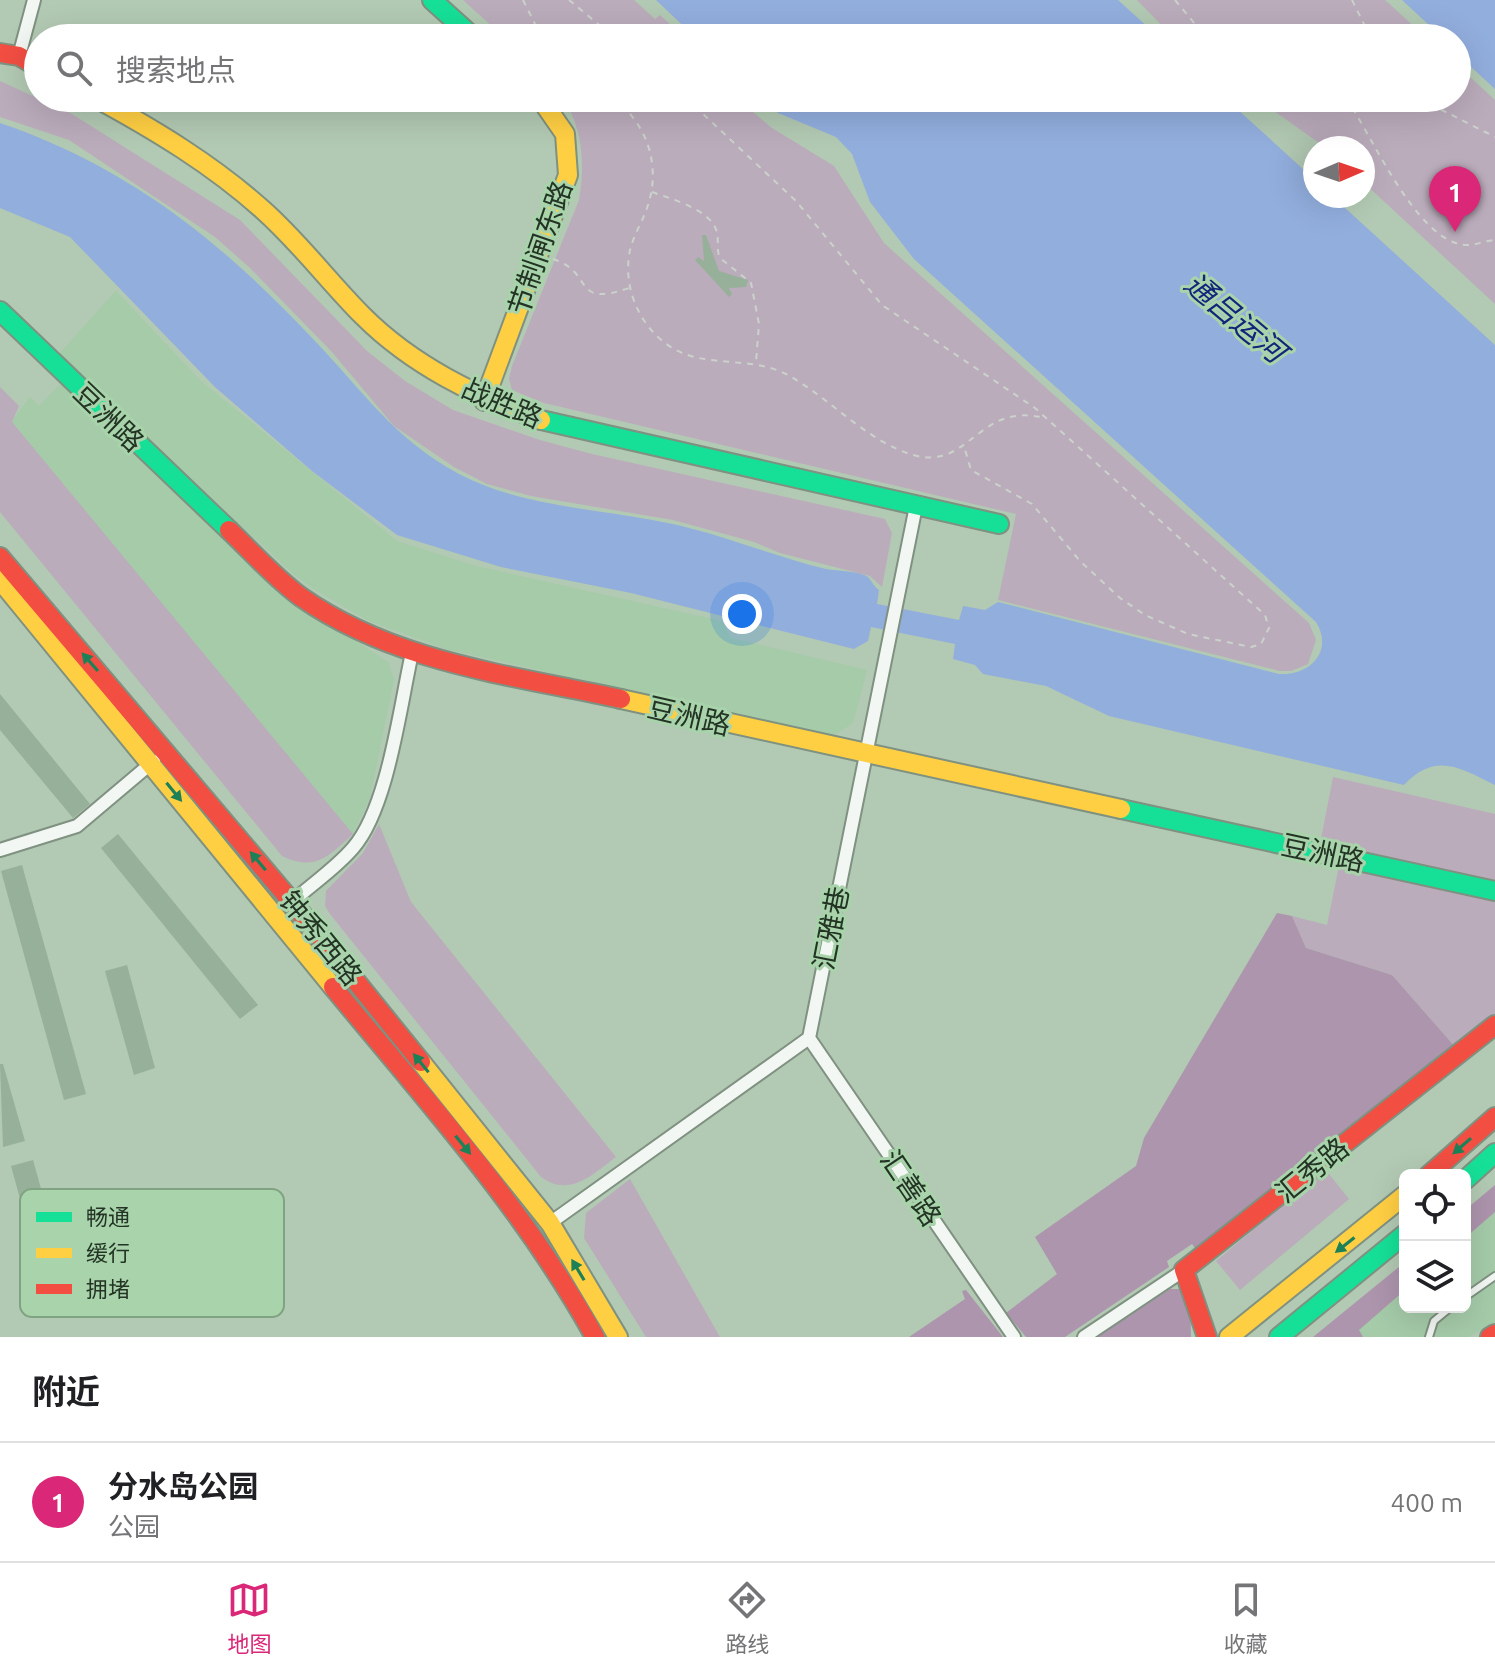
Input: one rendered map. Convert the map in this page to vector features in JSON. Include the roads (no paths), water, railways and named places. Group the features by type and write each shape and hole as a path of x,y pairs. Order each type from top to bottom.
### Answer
{"street":[{"path":"28,24 34,0"},
{"path":"432,0 459,24"},
{"path":"19,56 24,37"},
{"path":"0,53 24,59"},
{"name":"战胜路","path":"118,112 243,191 283,227 366,319 419,363 484,401 549,423 999,524"},
{"name":"节制闸东路","path":"484,401 568,175 565,134 550,112"},
{"name":"豆洲路","path":"0,311 139,447 300,596 359,631 412,653 1495,891"},
{"name":"汇雅巷","path":"809,1038 916,506"},
{"name":"钟秀西路","path":"0,557 292,902 550,1223 618,1337"},
{"name":"钟秀西路","path":"0,580 519,1214 558,1270 595,1337"},
{"path":"292,902 353,849 368,828 378,802 412,653"},
{"path":"0,850 77,826 166,751"},
{"name":"汇秀路","path":"1184,1270 1495,1025"},
{"path":"550,1223 809,1038"},
{"name":"汇善路","path":"809,1038 1014,1337"},
{"path":"1436,1169 1495,1117"},
{"path":"1471,1175 1495,1153"},
{"path":"1229,1337 1399,1200"},
{"path":"1279,1337 1399,1239"},
{"path":"1084,1337 1184,1270 1207,1337"}],"lane":[{"path":"1471,1293 1495,1276"},
{"path":"1429,1337 1434,1321 1444,1313"}],"water":[{"path":"656,0 1118,0 1145,24 681,24"},
{"path":"1402,0 1495,0 1495,89 1471,67 1471,24 1428,24"},
{"name":"通吕运河","path":"777,112 1240,112 1303,169 1303,208 1345,208 1495,345 1495,785 1459,768 1437,766 1415,775 1404,785 1109,716 1046,686 983,674 975,665 953,659 955,644 871,627 868,641 854,649 631,593 501,567 397,535 312,471 215,387 70,237 0,208 0,123 91,162 171,211 279,304 397,430 459,474 505,493 674,524 826,569 860,574 868,577 879,590 877,604 959,620 963,606 985,610 998,602 1279,674 1300,671 1316,660 1322,643 1316,622 914,259 870,202 852,154 836,137"}],"place":[{"name":"分水岛公园","path":"1455,232"}]}
